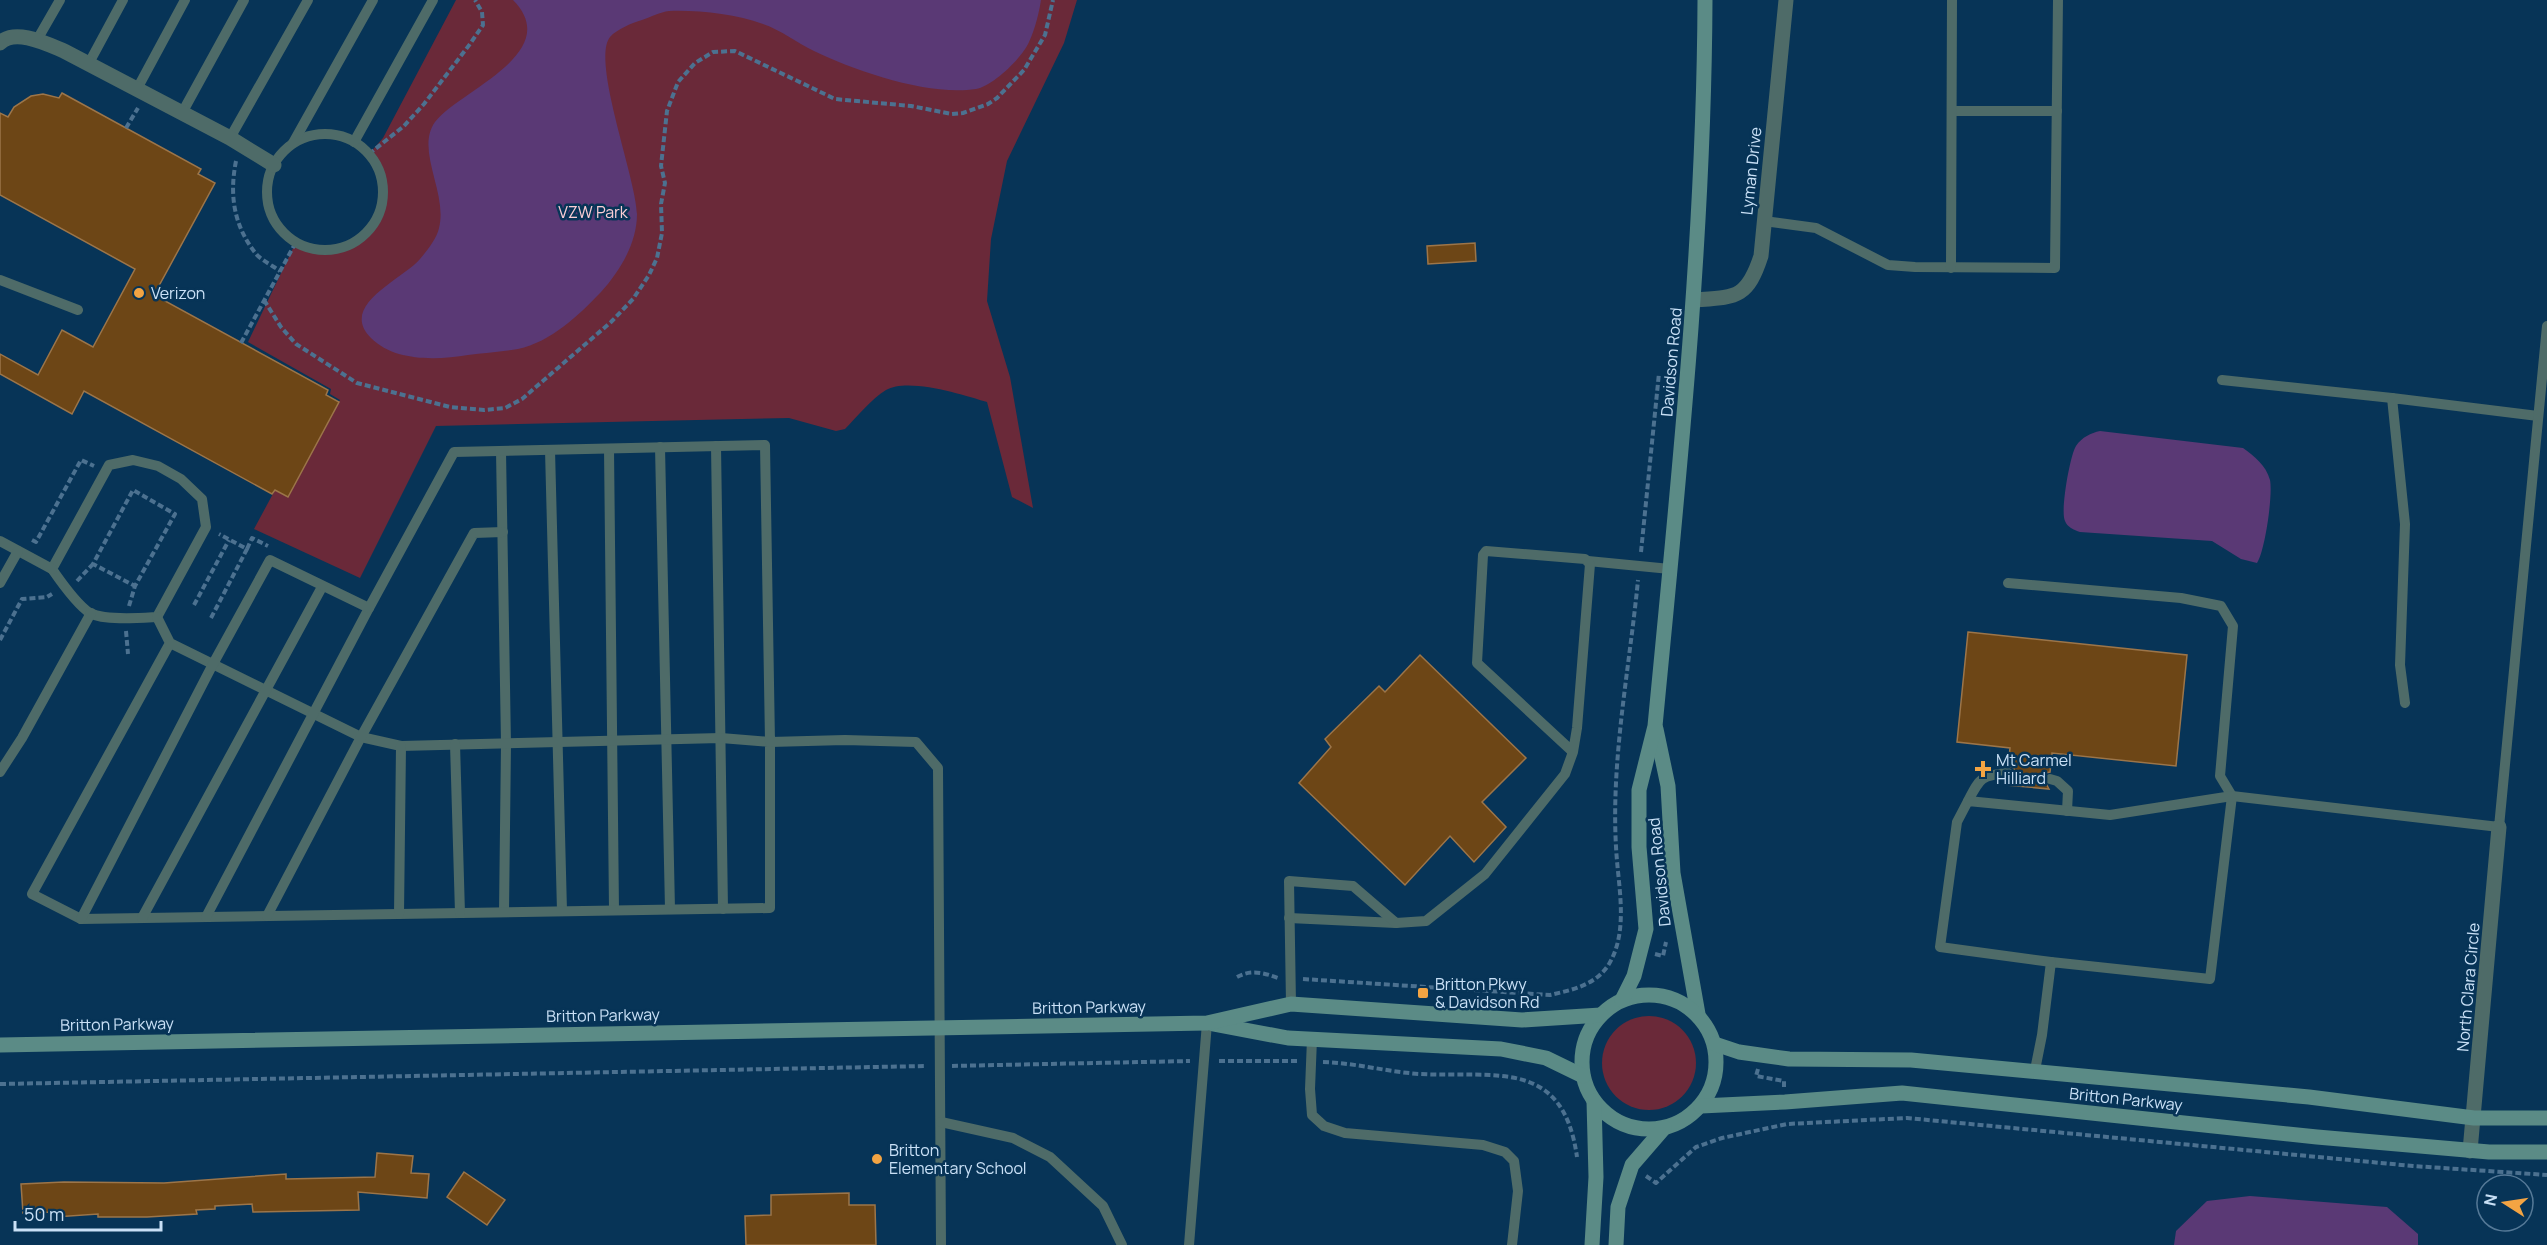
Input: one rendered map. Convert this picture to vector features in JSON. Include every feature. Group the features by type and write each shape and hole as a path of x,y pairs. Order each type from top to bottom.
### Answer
{"main road":[{"name":"Davidson Road","path":"1622,1000 1634,976 1646,929 1639,847 1639,790 1655,726 1694,300 1701,162 1705,0"},
{"name":"Davidson Road","path":"1655,726 1668,786 1673,873 1698,1014"},
{"path":"1654,994 1677,1000 1698,1014 1715,1044 1717,1065 1712,1087 1701,1106 1684,1120 1664,1128 1644,1129 1625,1125 1608,1115 1594,1101 1583,1076 1582,1054 1588,1033 1601,1015 1622,1000 1638,995 1654,994"},
{"name":"Britton Parkway","path":"1207,1023 1291,1004 1522,1020 1601,1015"},
{"name":"Britton Parkway","path":"0,1045 1207,1023 1288,1038 1501,1049 1546,1058 1583,1076"},
{"name":"Britton Parkway","path":"1715,1044 1739,1052 1789,1059 1911,1060 2309,1097 2474,1118 2547,1118"},
{"name":"Britton Parkway","path":"1701,1106 1902,1093 2317,1137 2470,1150 2547,1152"},
{"path":"1592,1245 1596,1177 1594,1101"},
{"path":"1616,1245 1618,1206 1632,1165 1664,1128"}],"street":[{"name":"Lyman Drive","path":"1694,300 1728,298 1746,289 1754,278 1761,256 1786,0"},
{"path":"0,43 4,38 20,37 37,40 89,63 230,138 274,165"},
{"name":"North Clara Circle","path":"2470,1150 2499,827"}],"lane":[{"path":"37,40 60,0"},
{"path":"89,63 123,0"},
{"path":"137,89 185,0"},
{"path":"182,113 244,0"},
{"path":"230,138 308,0"},
{"path":"293,143 313,134 329,134 354,142 369,154 379,169 383,185 383,201 374,224 349,245 317,250 296,242 280,229 270,210 268,182 274,165 293,143 373,0"},
{"path":"354,142 433,0"},
{"path":"1951,267 1952,0"},
{"path":"1764,221 1816,228 1888,265 2055,268 2058,0"},
{"path":"1952,111 2057,111"},
{"path":"0,280 78,310"},
{"path":"1968,801 2110,815 2232,796 2499,827 2547,326"},
{"path":"2222,380 2538,416"},
{"path":"2392,398 2404,524 2400,665 2405,703"},
{"path":"170,643 32,894 81,919 770,908 765,445 454,452 206,917"},
{"path":"716,446 723,909"},
{"path":"660,447 670,909"},
{"path":"609,449 614,910"},
{"path":"550,450 562,911"},
{"path":"501,451 506,744 504,912"},
{"path":"52,569 109,465 133,460 158,466 181,479 202,499 206,527 157,617"},
{"path":"267,916 361,737 474,534 503,532"},
{"path":"0,541 52,569 64,586 90,613 125,620 157,617"},
{"path":"0,583 18,550"},
{"path":"1573,752 1477,663 1483,555 1486,551 1670,569"},
{"path":"81,919 213,664 270,560 369,609"},
{"path":"1289,918 1396,923 1426,921 1485,874 1565,774 1573,752 1578,716 1588,561"},
{"path":"2008,583 2181,598 2221,606 2233,626 2220,776 2232,796 2210,979 2051,962 1940,947 1957,822 1977,783 1986,774 2008,773"},
{"path":"142,918 322,587"},
{"path":"0,772 22,738 90,613"},
{"path":"157,617 170,643 361,737 401,746 721,738 770,742 845,740 916,742 938,768 938,1066 941,1122 941,1245"},
{"path":"455,744 460,913"},
{"path":"399,914 401,746"},
{"path":"2050,779 2057,781 2068,791 2067,811"},
{"path":"1291,1004 1288,883 1291,880 1353,886 1396,923"},
{"path":"2035,1070 2051,962"},
{"path":"1188,1245 1207,1023"},
{"path":"1312,1039 1312,1115 1324,1126 1345,1133 1483,1145 1505,1152 1510,1156 1514,1161 1518,1191 1512,1245"},
{"path":"941,1122 1013,1138 1050,1157 1103,1206 1122,1245"}],"path":[{"path":"369,154 404,126 470,44 483,25 482,12 475,0"},
{"path":"264,300 281,327 296,344 357,383 450,407 484,410 505,408 522,399 611,322 633,299 649,275 657,258 662,233 661,204 665,183 661,166 667,111 678,82 695,63 713,52 735,51 835,99 911,106 952,114 963,113 988,104 997,98 1024,70 1045,35 1053,0"},
{"path":"126,128 137,107 147,113"},
{"path":"226,155 236,160 232,200 240,229 258,256 280,271"},
{"path":"241,343 296,242"},
{"path":"27,537 36,542 81,460 95,467 100,462"},
{"path":"0,640 22,599 47,597 79,580 93,564 133,490 175,514 135,586 125,620 128,654"},
{"path":"216,532 247,549"},
{"path":"211,618 252,538 267,546 270,560"},
{"path":"194,605 229,540"},
{"path":"93,564 135,586"},
{"path":"1763,1055 1756,1076 1784,1082 1787,1124"},
{"path":"0,1084 1204,1061 1311,1061 1349,1063 1419,1074 1484,1074 1533,1082 1563,1110 1574,1136 1578,1166"},
{"path":"1656,1183 1696,1147 1722,1138 1787,1124 1907,1118 2413,1166 2547,1175"}],"green space":[{"name":"VZW Park","path":"456,0 1077,0 1064,43 1007,161 991,239 987,301 1010,377 1033,508 1012,497 987,402 936,388 908,385 886,390 845,429 836,431 789,418 436,426 360,578 254,529 275,490 288,497 340,400 330,394 331,389 248,342 296,242 315,249 344,245 356,239 375,221 384,197 383,183 369,154 383,138"},
{"path":"1649,1016 1667,1020 1682,1030 1692,1045 1696,1063 1692,1081 1682,1096 1667,1106 1649,1110 1631,1106 1616,1096 1606,1081 1602,1063 1606,1045 1616,1030 1631,1020"}],"shaded area":[{"path":"513,0 1041,0 1035,26 1025,48 1014,63 998,77 976,89 957,90 915,86 872,74 814,51 770,27 729,15 669,11 621,29 610,37 606,50 606,70 637,214 631,246 615,275 574,318 553,334 530,345 506,351 443,358 404,355 381,346 371,338 363,326 362,315 367,304 376,294 420,259 436,236 441,215 428,145 430,133 435,122 448,110 503,69 518,53 526,37 526,19"},
{"path":"2100,431 2243,448 2251,454 2266,470 2271,487 2265,535 2257,563 2241,559 2212,541 2080,532 2069,527 2065,521 2064,507 2071,460 2078,443 2090,434"},
{"path":"2250,1196 2387,1207 2418,1234 2418,1245 2174,1245 2176,1231 2207,1201"}],"building":[{"name":"Verizon","path":"62,93 201,169 198,174 215,183 154,295 328,390 326,395 339,402 288,497 275,490 272,494 84,391 72,414 0,374 0,354 38,375 62,330 93,347 135,269 0,195 0,113 8,117 14,107 31,96 43,94 59,98"},
{"path":"1475,243 1476,261 1428,264 1427,246"},
{"path":"1968,632 2187,655 2176,766 2052,753 2050,772 2045,773 2043,778 2049,789 2006,785 2007,781 2013,779 2015,773 2014,768 2008,766 2010,748 1957,742"},
{"path":"1420,655 1526,758 1482,802 1506,827 1474,862 1450,836 1405,885 1299,783 1331,747 1325,739 1379,686 1385,692"},
{"path":"377,1153 413,1156 411,1173 429,1174 427,1198 358,1192 359,1210 253,1212 252,1204 215,1206 215,1209 196,1210 197,1214 147,1217 98,1217 98,1214 55,1217 55,1212 23,1213 21,1184 164,1183 286,1174 286,1179 375,1177"},
{"path":"464,1172 505,1200 487,1225 447,1197"},
{"name":"Britton Elementary School","path":"849,1193 849,1205 875,1205 876,1245 746,1245 745,1216 771,1215 771,1195"}],"place":[{"name":"Verizon","path":"139,293"},
{"name":"Mt Carmel Hilliard","path":"1983,769"},
{"name":"Britton Pkwy & Davidson Rd","path":"1423,993"},
{"name":"Britton Elementary School","path":"877,1159"}]}
